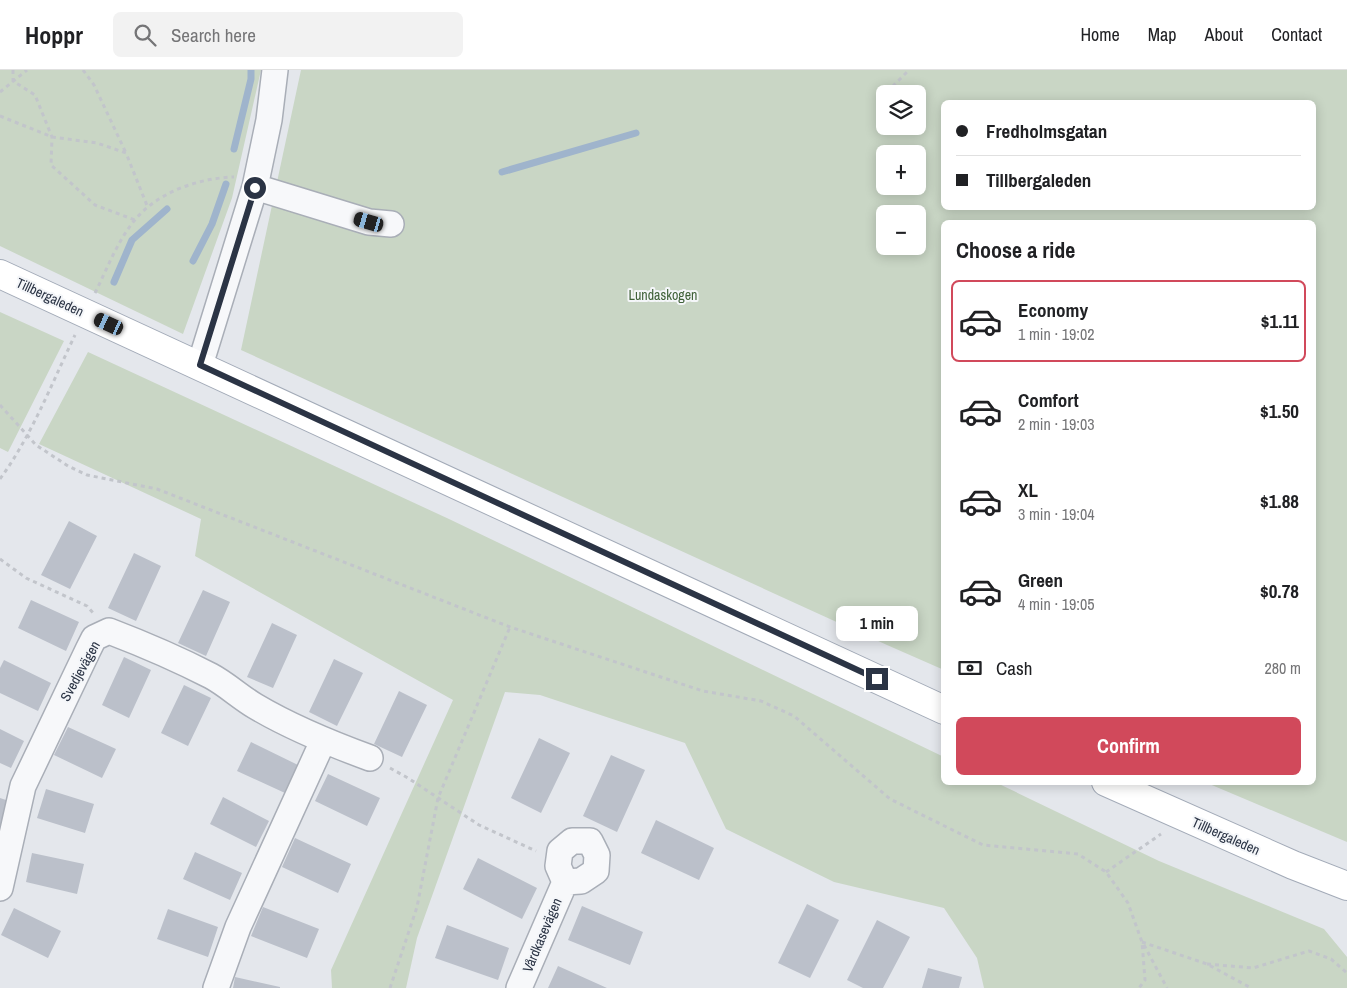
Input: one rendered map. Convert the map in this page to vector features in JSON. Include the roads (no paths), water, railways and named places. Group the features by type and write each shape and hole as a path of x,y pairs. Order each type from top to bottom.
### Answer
{"main road":[{"name":"Tillbergaleden","path":"0,274 941,709"},
{"name":"Tillbergaleden","path":"1113,785 1292,865 1347,886"}],"street":[{"path":"200,365 256,183 269,120 275,70"},
{"path":"256,183 369,222 391,224"},
{"name":"Svedjevägen","path":"0,888 23,786 94,638 109,631 212,677 254,706 323,742 370,758"},
{"path":"216,988 238,927 323,742"},
{"name":"Vårdkasevägen","path":"520,988 565,882"}],"waterway":[{"path":"234,149 251,79 251,70"},
{"path":"502,172 636,133"},
{"path":"193,261 212,224 226,184"},
{"path":"114,282 132,240 167,209"}],"park label":[{"name":"Lundaskogen","path":"663,295"}]}
